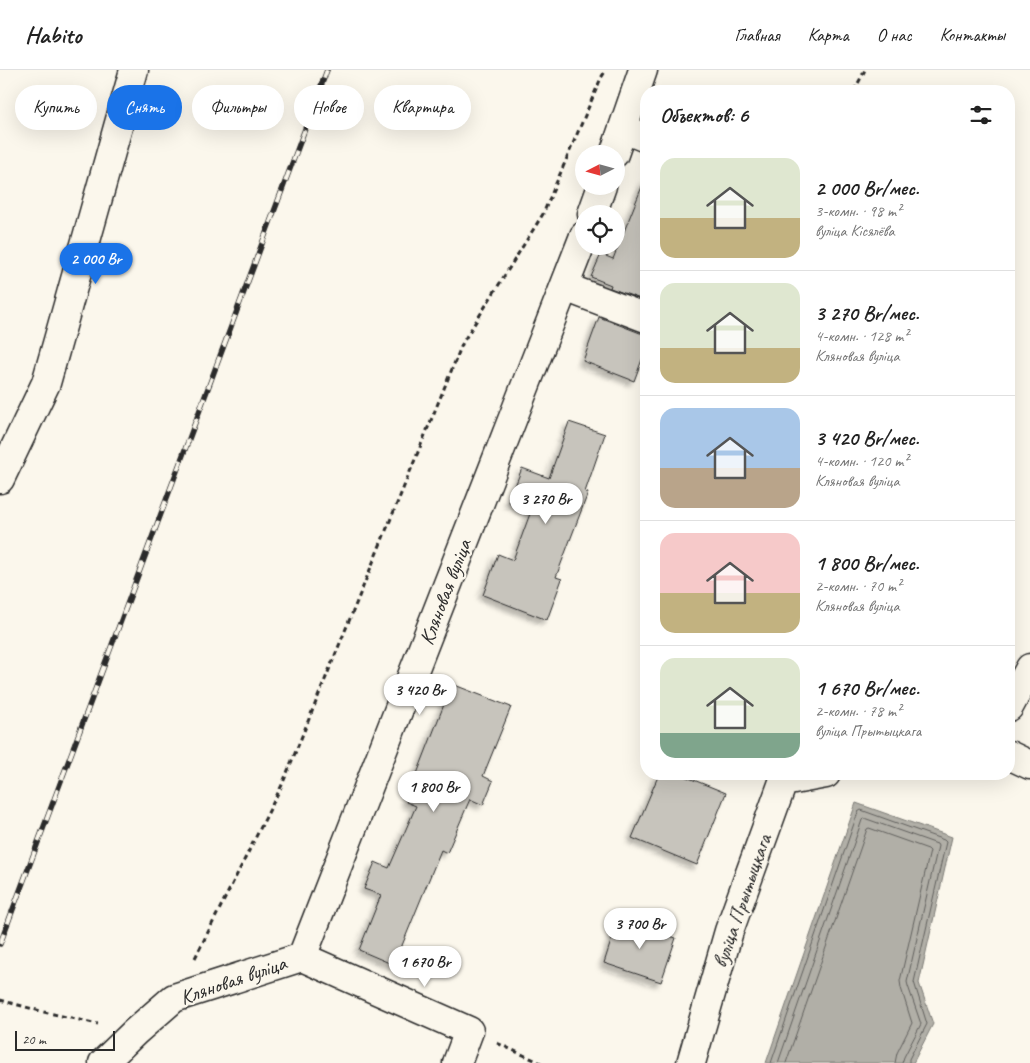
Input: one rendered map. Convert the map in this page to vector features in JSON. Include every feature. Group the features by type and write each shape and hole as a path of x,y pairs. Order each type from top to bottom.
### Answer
{"street":[{"path":"0,479 46,383 134,70"},
{"path":"628,140 643,70"},
{"name":"Кляновая вуліца","path":"103,1063 174,998 302,957 577,255"},
{"path":"565,286 640,316"},
{"path":"1015,696 1030,668"},
{"path":"1015,758 1030,765"},
{"name":"вуліца Прытыцкага","path":"691,1063 729,931 783,782 794,780"},
{"path":"302,957 470,1031 457,1063"}],"path":[{"path":"174,998 282,785 463,342 543,214 606,70"},
{"path":"857,85 865,70"},
{"path":"0,1000 44,1012 135,1032"},
{"path":"470,1031 541,1063"}],"water":[{"path":"856,803 952,837 919,983 933,1024 913,1063 766,1063"}],"building":[{"path":"640,192 640,299 610,288 611,285 591,277 601,255 613,259 615,255 625,255 625,229"},
{"path":"599,317 640,333 640,365 634,381 583,361"},
{"path":"569,422 605,434 585,492 588,493 556,577 562,579 547,620 483,595 498,554 513,560 531,511 509,502 522,468 549,478"},
{"path":"452,684 511,707 483,776 493,781 483,805 470,799 447,853 441,850 394,965 359,950 381,895 364,889 375,862 389,868 416,806 406,802"},
{"path":"656,780 694,780 726,793 697,865 632,838"},
{"path":"618,919 676,938 661,982 604,963"}],"railway":[{"path":"0,944 327,70"}]}
